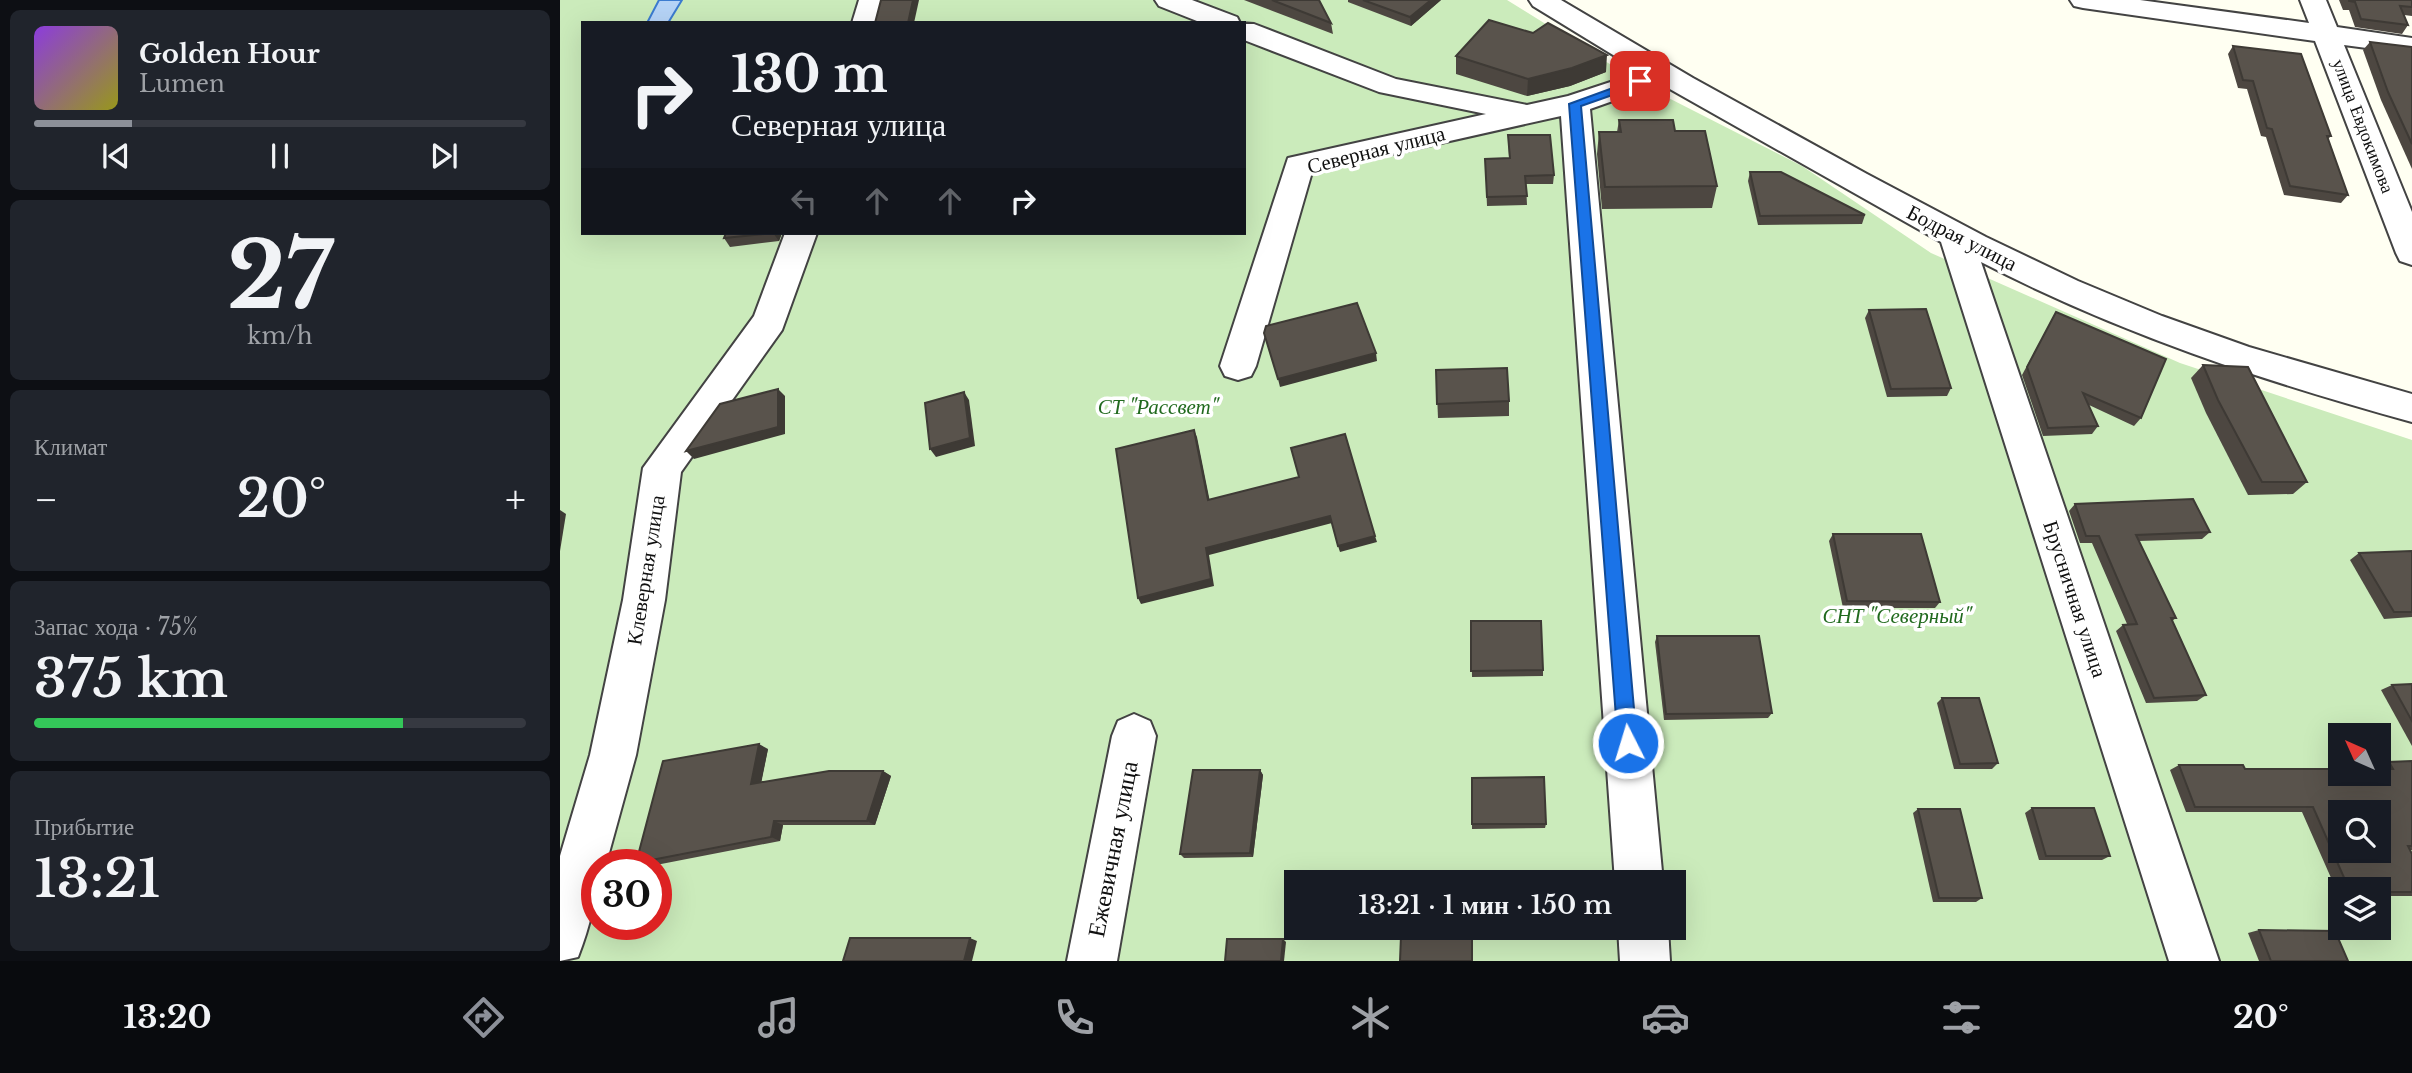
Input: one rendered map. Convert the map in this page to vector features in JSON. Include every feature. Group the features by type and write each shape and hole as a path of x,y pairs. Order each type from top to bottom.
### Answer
{"street":[{"path":"866,21 872,0"},
{"path":"1168,0 1222,21"},
{"name":"Бодрая улица","path":"1542,0 1662,74 1956,237 2068,291 2205,345 2339,389 2412,408"},
{"path":"2083,0 2412,46"},
{"name":"улица Евдокимова","path":"2313,0 2412,253"},
{"name":"Северная улица","path":"1246,31 1389,86 1532,114"},
{"name":"Северная улица","path":"1238,366 1299,165 1575,104 1662,74"},
{"path":"1575,104 1638,870"},
{"name":"Клеверная улица","path":"560,940 613,755 644,600 662,468 770,321 801,235"},
{"name":"Брусничная улица","path":"1956,237 2194,961"},
{"name":"Ежевичная улица","path":"1092,961 1134,736"},
{"path":"1644,940 1645,961"}],"green space":[{"name":"СНТ \"Северный\"","path":"560,0 1507,0 1645,86 1802,166 1931,253 2180,363 2412,440 2412,961 560,961"}],"water":[{"path":"659,0 682,0 669,21 648,21"}],"building":[{"path":"881,0 913,0 908,21 876,21"},
{"path":"1272,0 1319,0 1331,23"},
{"path":"1363,0 1431,0 1410,17"},
{"path":"2349,0 2412,0 2412,7 2400,6 2408,25 2361,19 2355,2"},
{"path":"1489,20 1533,33 1548,23 1607,55 1572,68 1528,79 1456,56"},
{"path":"2370,42 2412,47 2412,144 2388,92"},
{"path":"2233,46 2301,54 2331,136 2327,136 2348,195 2290,186 2272,129 2267,128 2253,81 2243,80"},
{"path":"1619,120 1673,120 1675,131 1705,131 1717,186 1605,187 1599,132 1621,132"},
{"path":"1508,135 1550,135 1554,175 1525,176 1527,196 1487,197 1485,159 1510,158"},
{"path":"1750,172 1781,172 1865,215 1760,216"},
{"path":"725,235 753,235 724,238"},
{"path":"1357,303 1376,353 1278,379 1264,333 1266,326"},
{"path":"1926,309 1951,388 1891,389 1869,310"},
{"path":"2056,312 2166,359 2141,418 2083,393 2098,426 2048,428 2027,367"},
{"path":"2203,365 2248,367 2307,482 2262,482 2218,400"},
{"path":"1507,368 1509,401 1437,404 1436,370"},
{"path":"778,389 778,427 686,451 720,404"},
{"path":"964,392 970,438 930,449 925,403"},
{"path":"1194,430 1208,500 1299,477 1291,448 1345,434 1375,536 1338,546 1330,516 1206,548 1211,579 1138,598 1116,449"},
{"path":"2193,499 2210,532 2136,535 2176,618 2171,618 2206,695 2154,698 2123,625 2137,624 2099,536 2086,536 2075,504"},
{"path":"1833,534 1921,534 1940,602 1847,601"},
{"path":"2412,551 2412,612 2394,612 2359,553"},
{"path":"1471,621 1541,621 1543,670 1471,671"},
{"path":"1657,636 1759,636 1772,713 1666,714"},
{"path":"2412,684 2412,721 2392,685"},
{"path":"1942,698 1979,698 1998,763 1960,764"},
{"path":"759,744 751,784 829,771 883,771 867,821 774,821 771,837 672,856 672,849 640,849 663,761"},
{"path":"2412,761 2412,846 2408,846 2412,854 2412,892 2391,892 2391,877 2344,877 2338,863 2391,863 2391,800 2328,800 2328,841 2313,807 2195,807 2179,765 2243,765 2245,769 2328,769 2328,786 2391,786 2391,762"},
{"path":"1193,770 1260,770 1250,853 1180,854"},
{"path":"1544,777 1546,824 1472,824 1472,778"},
{"path":"2032,808 2094,808 2110,856 2046,856"},
{"path":"1918,809 1960,809 1982,898 1939,898"},
{"path":"2259,930 2328,931 2328,940 2339,940 2348,961 2271,961"},
{"path":"850,938 970,938 964,961 843,961"},
{"path":"1227,939 1283,939 1281,961 1225,961"},
{"path":"1401,940 1472,940 1472,961 1400,961"}],"route":[{"path":"1628,743 1575,104 1640,81"}],"park label":[{"name":"СТ \"Рассвет\"","path":"1158,407"}]}
